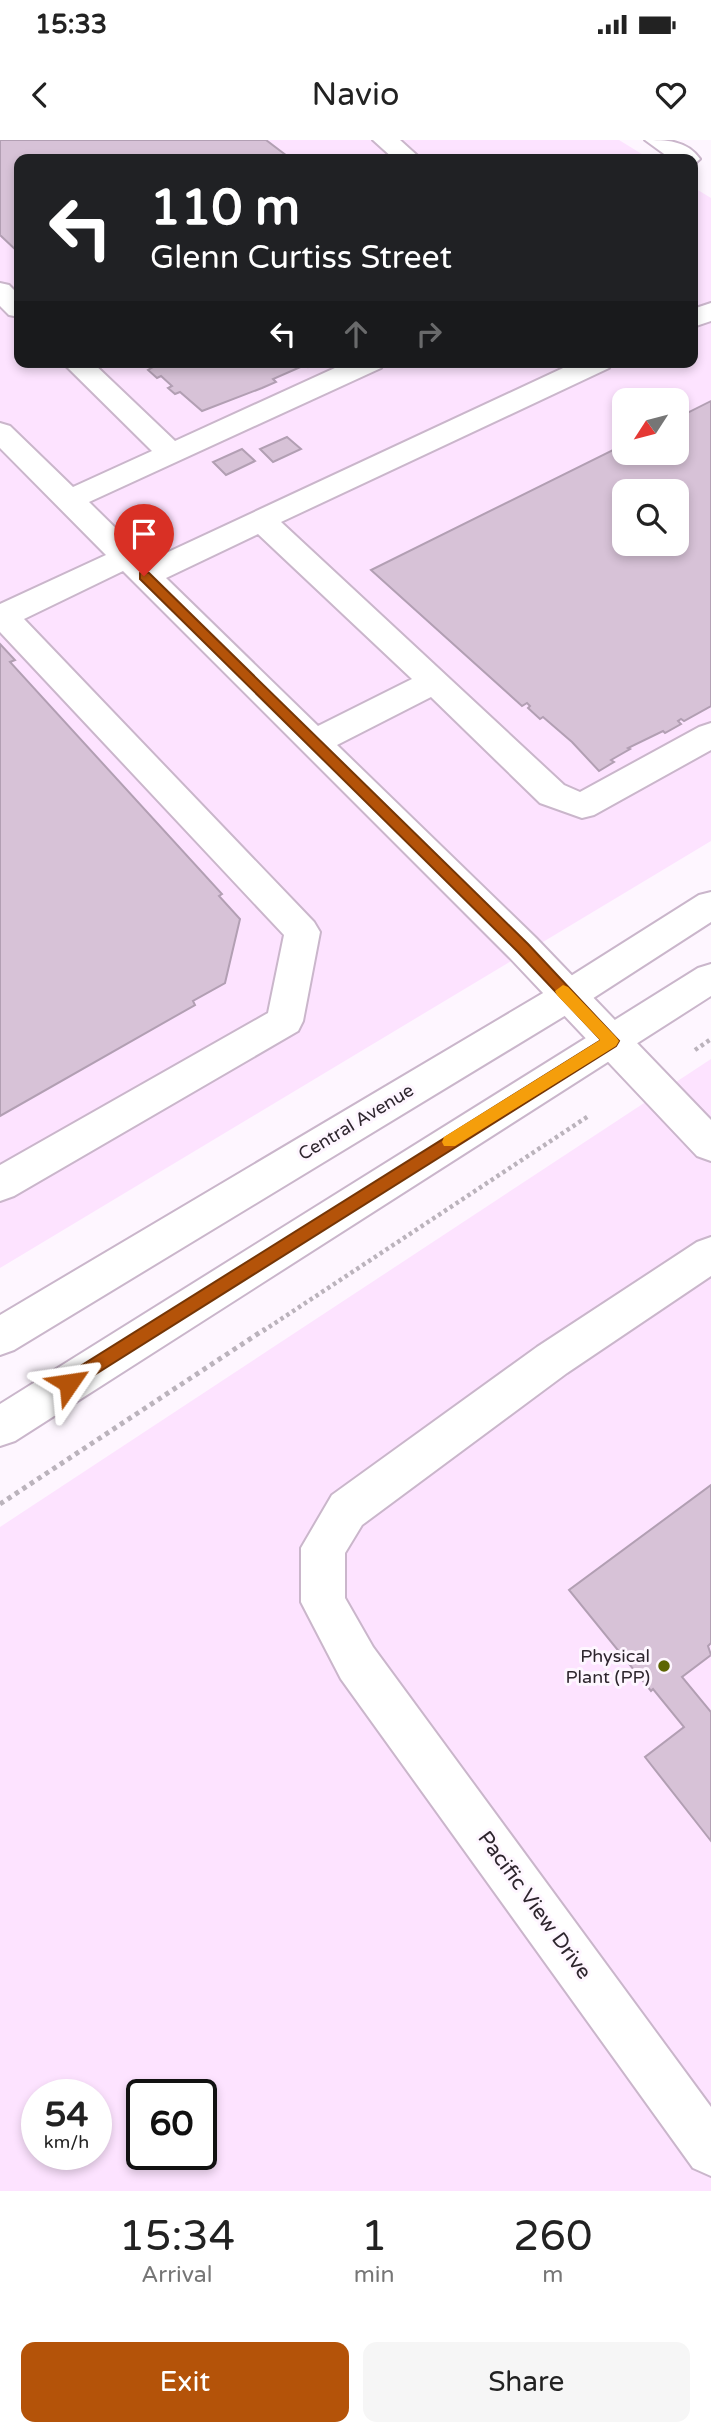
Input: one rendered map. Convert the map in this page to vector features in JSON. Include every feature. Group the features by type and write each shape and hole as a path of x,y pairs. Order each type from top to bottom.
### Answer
{"street":[{"path":"385,140 403,154"},
{"path":"657,140 680,154"},
{"path":"0,291 14,304"},
{"path":"82,368 171,453"},
{"path":"67,501 358,368"},
{"path":"0,1184 285,1021 302,932 2,617 261,520 586,368"},
{"path":"0,432 523,948 711,1145"},
{"path":"261,520 551,794 582,806 711,735"},
{"path":"313,743 434,681"},
{"name":"Central Avenue","path":"0,1337 568,996 711,905"},
{"path":"0,1427 711,978"},
{"name":"Pacific View Drive","path":"711,1254 552,1360 347,1510 323,1548 323,1602 357,1663 711,2150"}],"path":[{"path":"695,1050 711,1039"},
{"path":"0,1504 590,1115"}],"shaded area":[{"path":"0,140 619,140 642,154 14,154 14,368 698,368 698,190 711,198 711,841 0,1268"},
{"path":"711,1059 711,2191 0,2191 0,1527"}],"building":[{"path":"0,140 266,140 284,154 14,154 14,248 0,235"},
{"path":"298,368 273,379 276,382 202,411 180,392 175,394 168,388 172,386 161,376 157,378 148,370"},
{"path":"711,401 711,706 684,721 681,719 678,721 681,724 665,733 663,731 628,748 630,749 611,760 614,762 599,771 572,742 543,717 540,719 528,708 530,706 527,703 522,706 371,570 612,450 612,466 690,466 690,412"},
{"path":"287,437 301,449 273,462 260,449"},
{"path":"242,449 255,461 226,475 213,462"},
{"path":"0,644 15,660 10,662 222,894 219,896 240,919 225,983 193,1001 195,1005 0,1116"},
{"name":"Physical Plant (PP)","path":"711,1485 711,1643 708,1646 711,1655 682,1677 711,1712 711,1841 645,1757 684,1727 653,1689 651,1691 569,1590"}],"slow traffic":[{"path":"450,1142 611,1041 563,991"}],"place":[{"name":"Physical Plant (PP)","path":"664,1666"}],"route":[{"path":"69,1383 611,1041 523,948 144,576"}]}
